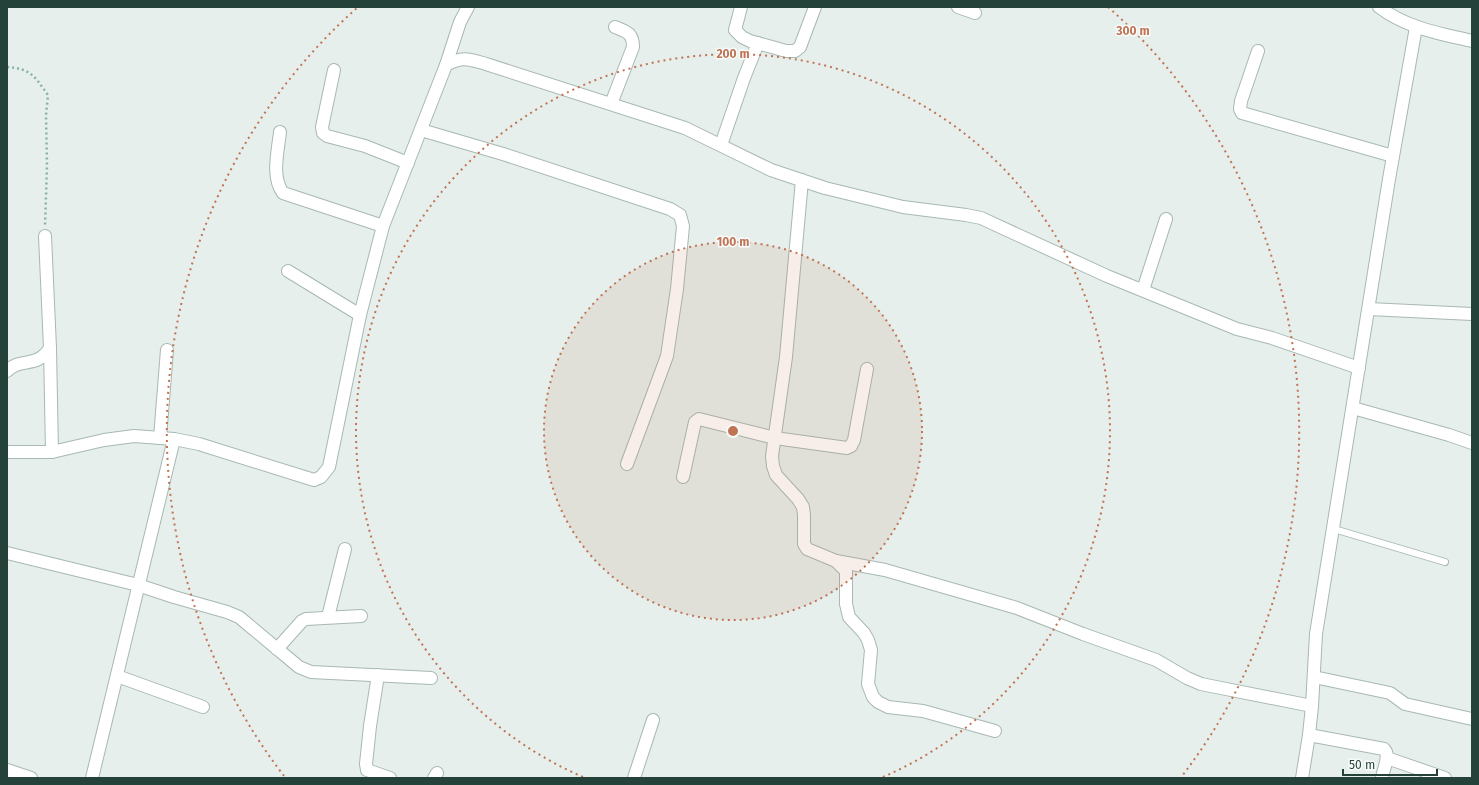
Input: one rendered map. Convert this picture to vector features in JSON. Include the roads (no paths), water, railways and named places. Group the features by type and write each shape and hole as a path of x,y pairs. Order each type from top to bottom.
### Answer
{"street":[{"path":"7,452 52,452 104,440 134,436 160,438 199,444 314,480 321,477 329,467 360,315 383,226 446,65 460,22 468,7"},
{"path":"741,7 735,30 742,37 750,41 786,51 795,51 800,47 815,7"},
{"path":"958,7 975,13"},
{"path":"1379,7 1392,17 1416,27 1472,41"},
{"path":"611,104 633,47 633,39 629,34 615,27"},
{"path":"1302,778 1312,706 1316,634 1393,156 1416,27"},
{"path":"721,146 744,78 758,43"},
{"path":"1258,51 1241,101 1240,108 1242,113 1393,156"},
{"path":"446,65 457,59 469,59 685,128 771,170 825,188 903,207 981,218 1107,276 1237,329 1272,338 1359,368"},
{"path":"334,70 322,127 323,133 327,136 365,146 408,163"},
{"path":"421,130 518,159 670,209 680,215 683,226 677,289 668,356 627,464"},
{"path":"280,132 276,173 278,186 283,193 383,226"},
{"path":"802,180 786,357 772,456 776,475 798,499 803,507 804,544 807,549 836,561 885,570 1017,608 1083,634 1156,660 1200,684 1312,706"},
{"path":"1143,290 1166,219"},
{"path":"45,236 50,348 52,452"},
{"path":"288,271 360,315"},
{"path":"1369,308 1472,314"},
{"path":"7,371 12,366 40,359 46,355 50,348"},
{"path":"160,438 167,350"},
{"path":"683,477 695,422 699,419 774,438 847,448 854,440 866,369"},
{"path":"1353,408 1472,442"},
{"path":"92,778 174,440"},
{"path":"328,617 345,549"},
{"path":"7,552 138,585 228,612 239,617 299,667 311,672 378,674 431,678"},
{"path":"836,561 846,571 846,604 849,617 864,633 871,650 868,684 873,697 878,702 888,707 923,711 995,731"},
{"path":"277,649 302,621 306,619 360,616"},
{"path":"378,674 366,764 367,770 390,778"},
{"path":"117,676 202,707"},
{"path":"1314,677 1390,693 1405,704 1472,719"},
{"path":"634,778 653,720"},
{"path":"1309,735 1384,748 1387,752 1387,758 1382,771 1382,778"},
{"path":"1387,758 1445,778"},
{"path":"7,770 31,778"}],"lane":[{"path":"1334,528 1445,562"}]}
